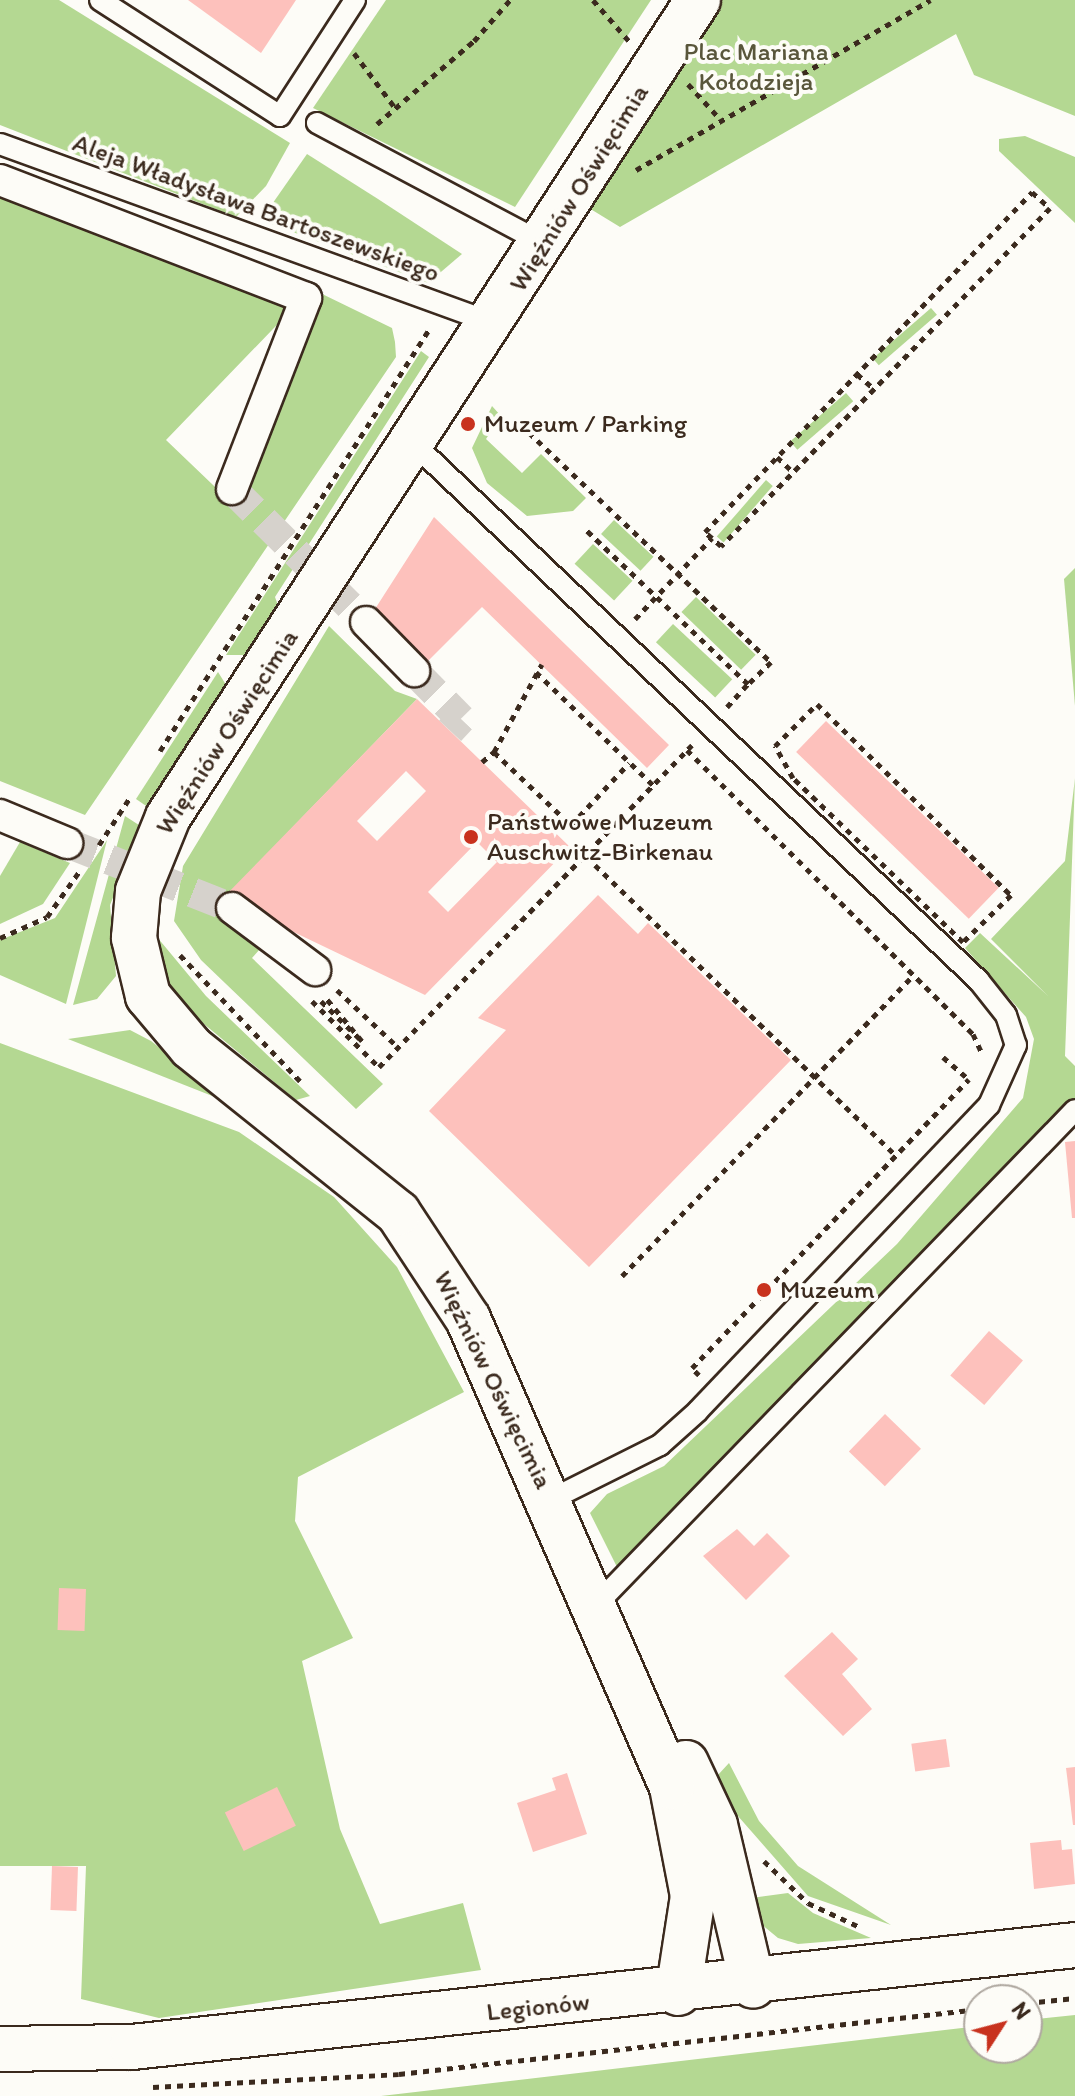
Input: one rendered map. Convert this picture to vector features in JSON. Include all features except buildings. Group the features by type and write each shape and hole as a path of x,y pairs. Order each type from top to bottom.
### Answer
{"street":[{"name":"Więźniów Oświęcimia","path":"678,1993 693,1896 689,1852 672,1787 552,1499 468,1319 421,1242 369,1186 191,1047 148,996 134,938 138,891 168,817 545,244 698,0"},
{"path":"0,180 306,298 232,489"},
{"path":"366,622 414,671"},
{"path":"0,815 67,843"},
{"path":"232,908 315,970"},
{"name":"Więźniów Oświęcimia","path":"597,1604 715,1825 753,1986"},
{"name":"Legionów","path":"0,2049 132,2047 753,1986 1075,1945"}],"lane":[{"path":"100,0 280,116 355,0"},
{"path":"317,123 545,244"},
{"name":"Aleja Władysława Bartoszewskiego","path":"0,144 493,323"},
{"path":"414,444 979,981 1006,1015 1016,1045 1007,1078 716,1392 660,1445 552,1499"},
{"path":"597,1604 1075,1110"}],"path":[{"path":"317,123 376,124 396,109 510,0"},
{"path":"593,0 635,47"},
{"path":"625,176 930,0"},
{"path":"366,70 396,109"},
{"path":"681,77 721,120"},
{"path":"1032,192 1050,208 721,546 705,532 857,374 1032,192"},
{"path":"154,760 431,326"},
{"path":"857,374 874,389"},
{"path":"520,424 771,662 720,714"},
{"path":"777,457 793,472"},
{"path":"584,528 748,684"},
{"path":"626,628 712,538"},
{"path":"482,762 494,752 542,664"},
{"path":"536,672 653,785"},
{"path":"817,704 1011,895 963,942 793,778 775,746 817,704"},
{"path":"379,1067 687,750"},
{"path":"494,752 571,825 629,763"},
{"path":"0,938 47,917 138,786"},
{"path":"595,865 896,1156"},
{"path":"315,970 398,1047"},
{"path":"622,1276 913,976 973,1034 983,1065"},
{"path":"943,1057 969,1080"},
{"path":"716,1392 692,1368 976,1073"},
{"path":"1043,2001 1075,1998"},
{"path":"137,2087 399,2074 963,2011"}],"green space":[{"path":"0,0 59,0 290,143 266,186 236,217 0,125"},
{"path":"386,0 651,0 515,207 313,108"},
{"name":"Plac Mariana Kołodzieja","path":"721,0 1075,0 1075,116 974,75 956,34 620,227 584,205"},
{"path":"1025,136 1075,157 1075,223 999,151 999,139"},
{"path":"307,154 462,254 428,283 261,220"},
{"path":"0,192 298,303 166,440 236,507 316,291 392,328 395,342 396,357 85,815 0,781"},
{"path":"931,308 937,315 879,365 873,359"},
{"path":"421,351 429,357 275,597 280,611 250,655 226,655"},
{"path":"846,393 853,401 797,450 790,442"},
{"path":"492,406 501,416 486,439 522,473 541,454 586,498 573,511 527,516 487,483 472,448"},
{"path":"766,480 773,486 724,543 717,537"},
{"path":"614,520 653,557 641,571 601,534"},
{"path":"593,544 632,581 614,601 575,564"},
{"path":"1075,568 1075,706 1064,579"},
{"path":"696,597 756,655 741,670 681,612"},
{"path":"673,624 732,679 715,698 656,642"},
{"path":"329,626 395,691 417,699 288,832 268,940 252,958 383,1084 356,1109 201,960 174,921 183,866"},
{"path":"218,672 228,688 152,810 136,799"},
{"path":"1075,778 1065,1056 1075,1066 1075,1100 618,1569 590,1513 607,1494 664,1466 897,1244 1023,1098 1034,1039 1026,1017 965,948 980,933 1048,996 991,939 1065,861"},
{"path":"125,816 142,827 110,905 116,976 97,999 73,1005"},
{"path":"107,840 66,1004 0,975 0,940 55,918"},
{"path":"20,842 70,863 43,904 0,924 0,876"},
{"path":"152,931 206,996 310,1096 296,1100 181,1005 160,969"},
{"path":"130,1030 151,1041 230,1103 68,1039"},
{"path":"0,1043 239,1132 334,1197 397,1267 464,1392 298,1477 295,1521 353,1638 302,1661 340,1829 380,1924 463,1903 481,1970 159,2018 81,1999 86,1866 0,1866"},
{"path":"729,1763 759,1821 798,1866 891,1925 808,1896 730,1807 717,1776"},
{"path":"788,1893 813,1913 871,1938 798,1944 778,1938 754,1918 751,1898"},
{"path":"1075,2015 1075,2096 381,2096 963,2028 963,2064 1043,2064 1043,2018"}],"tunnel":[{"path":"232,489 366,622"},
{"path":"414,671 461,719 450,731"},
{"path":"67,843 232,908"}],"place":[{"name":"Muzeum / Parking","path":"468,424"},
{"name":"Państwowe Muzeum Auschwitz-Birkenau","path":"471,837"},
{"name":"Muzeum","path":"764,1290"}]}
